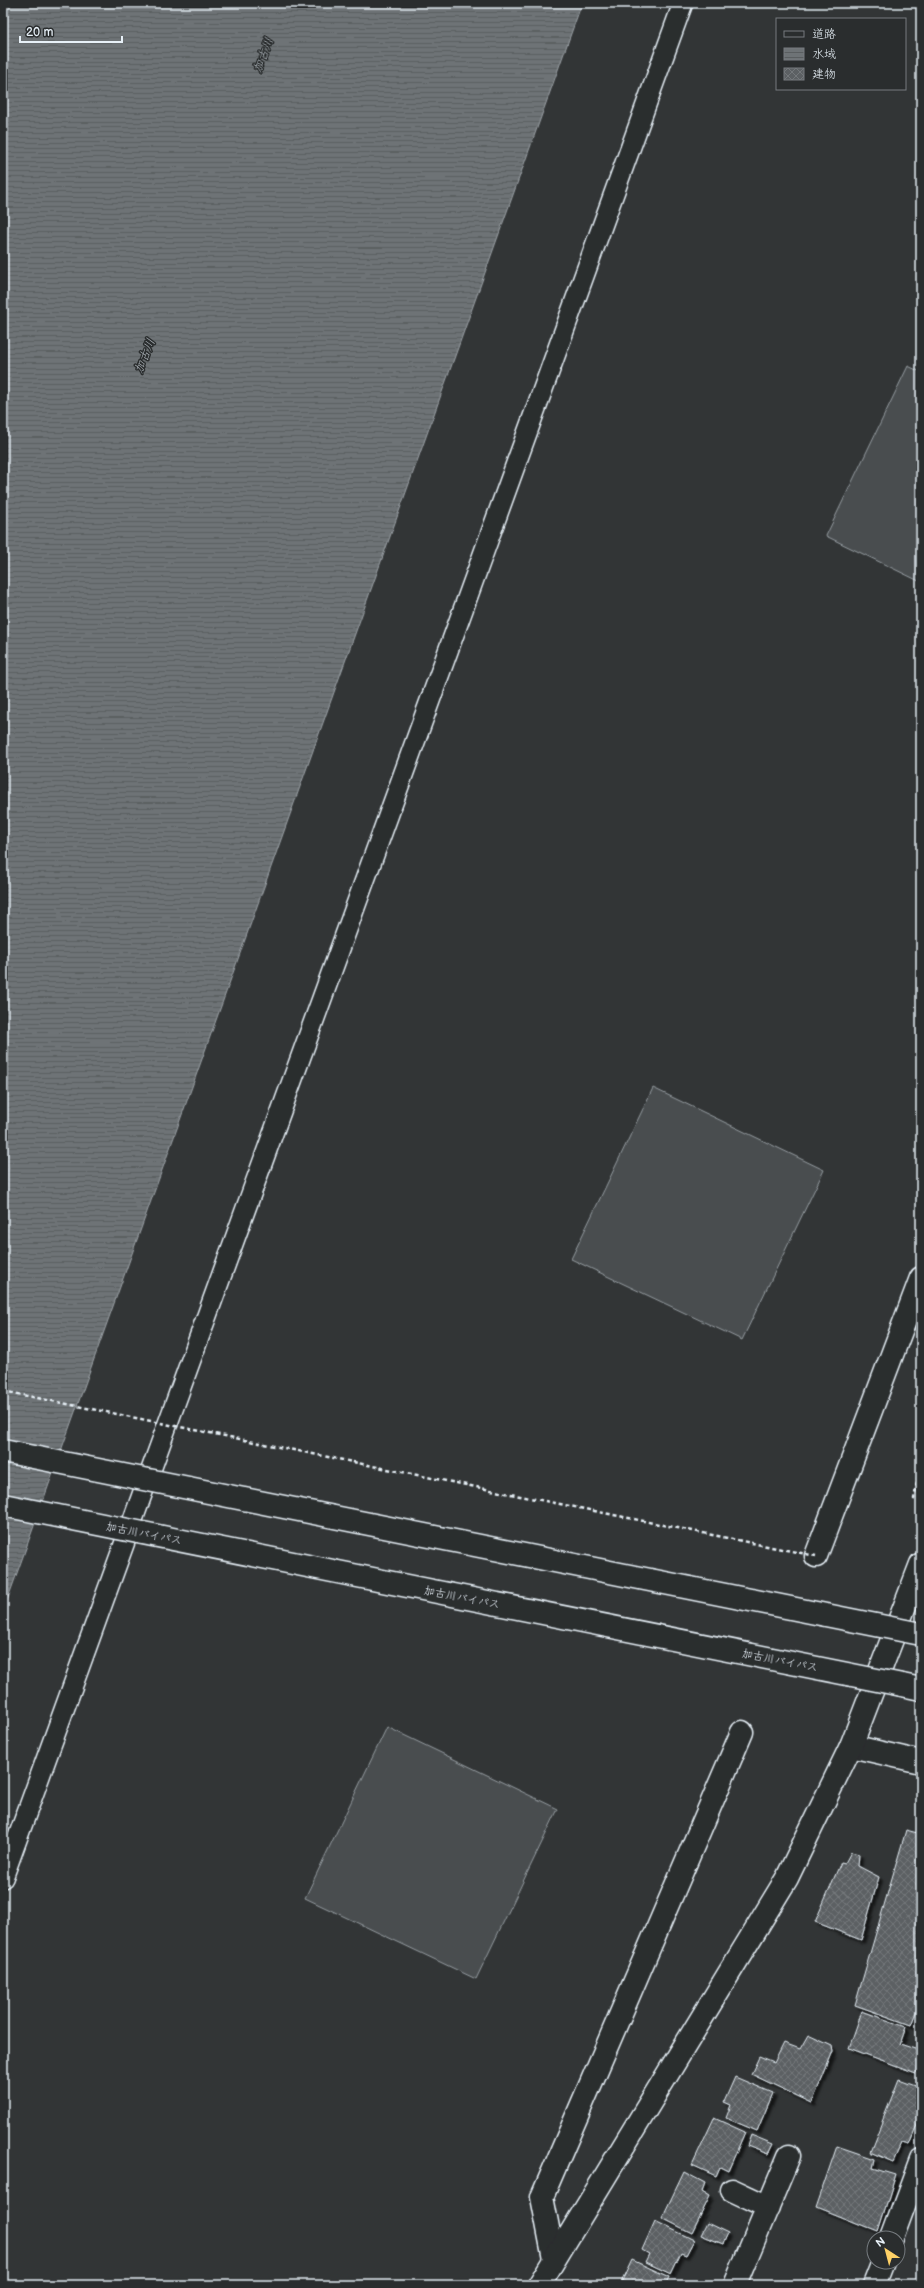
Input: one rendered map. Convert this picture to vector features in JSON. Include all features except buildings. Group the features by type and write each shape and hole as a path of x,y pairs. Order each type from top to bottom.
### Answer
{"main road":[{"path":"816,1556 921,1278"},
{"path":"3,1451 921,1634"},
{"name":"加古川バイパス","path":"3,1505 921,1689"},
{"path":"538,2285 787,1878 851,1746 921,1564"},
{"path":"554,2259 542,2197 742,1732"},
{"path":"851,1746 921,1762"},
{"path":"735,2285 789,2156"},
{"path":"895,2230 921,2160"},
{"path":"732,2190 768,2207"},
{"path":"874,2285 880,2270"}],"lane":[{"path":"3,1878 684,3"}],"path":[{"path":"3,1391 816,1556"},
{"path":"921,1462 914,1499 921,1502"}],"shaded area":[{"path":"908,366 921,372 921,582 826,536"},
{"path":"653,1088 824,1170 742,1340 571,1259"},
{"path":"387,1727 558,1809 476,1979 305,1898"}],"water":[{"name":"加古川","path":"3,3 582,3 3,1612"}]}
